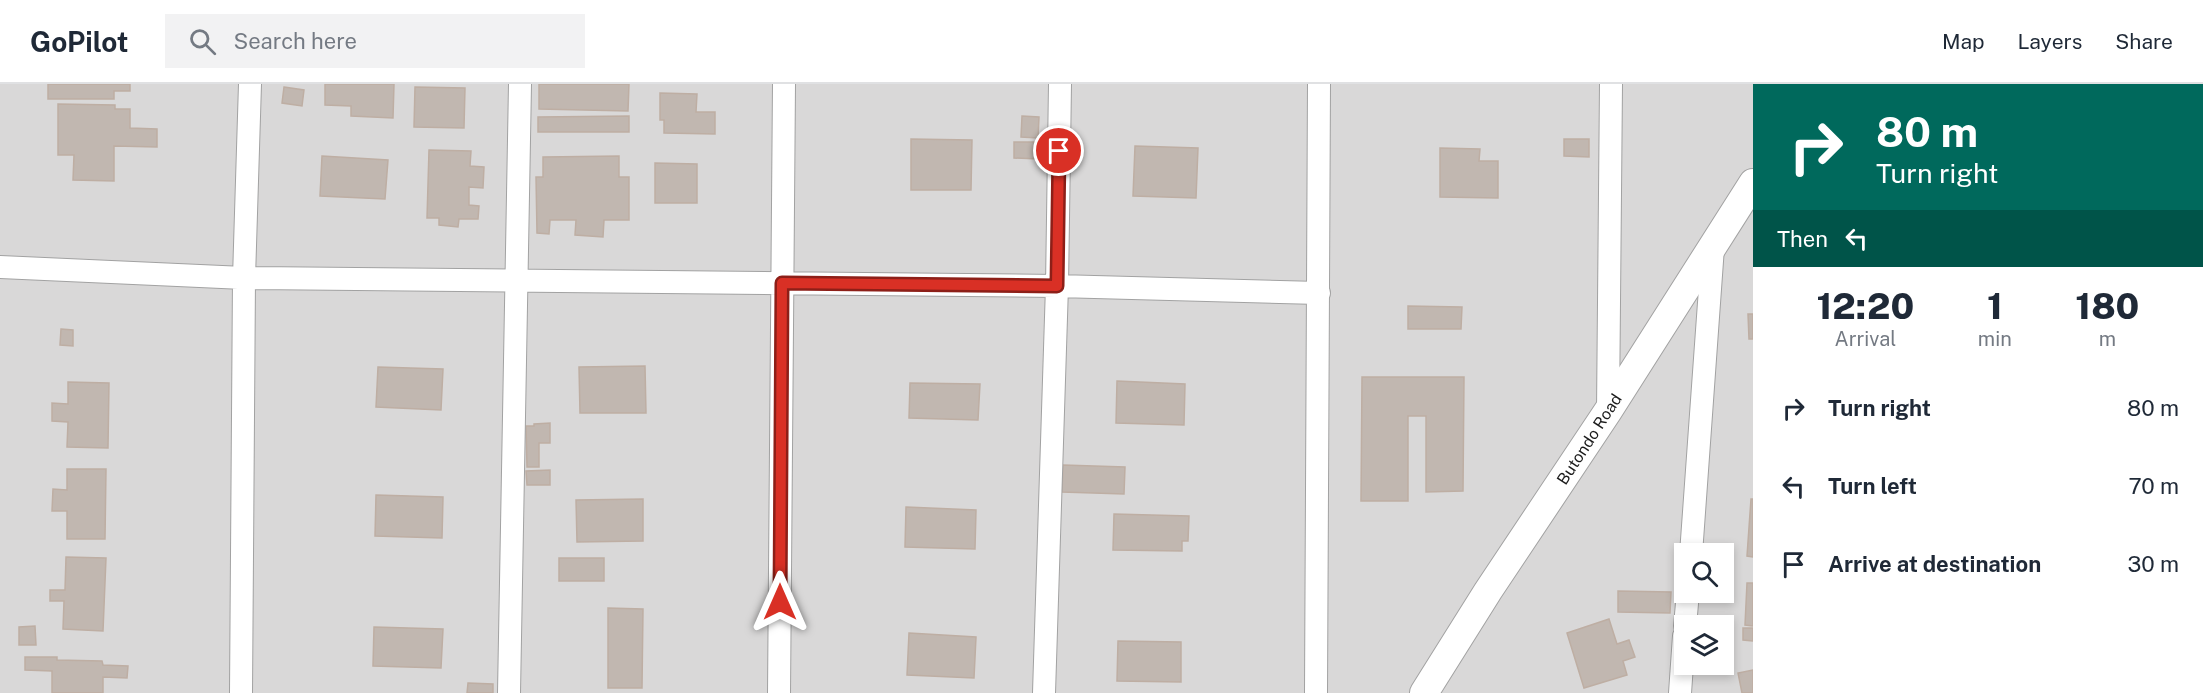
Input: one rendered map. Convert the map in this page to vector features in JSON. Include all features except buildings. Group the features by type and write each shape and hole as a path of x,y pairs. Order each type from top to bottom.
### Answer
{"street":[{"path":"240,693 244,278 250,84"},
{"path":"509,693 520,84"},
{"path":"779,693 784,84"},
{"path":"1044,693 1057,286 1060,84"},
{"path":"1316,693 1319,84"},
{"path":"1608,411 1611,84"},
{"name":"Butondo Road","path":"1424,693 1753,183"},
{"path":"1692,543 1713,245"},
{"path":"0,267 244,278 1057,286 1318,293"},
{"path":"1680,693 1681,675"}],"shaded area":[{"path":"0,84 1753,84 1753,693 0,693"}],"route":[{"path":"780,602 782,283 1057,286 1059,151"}]}
